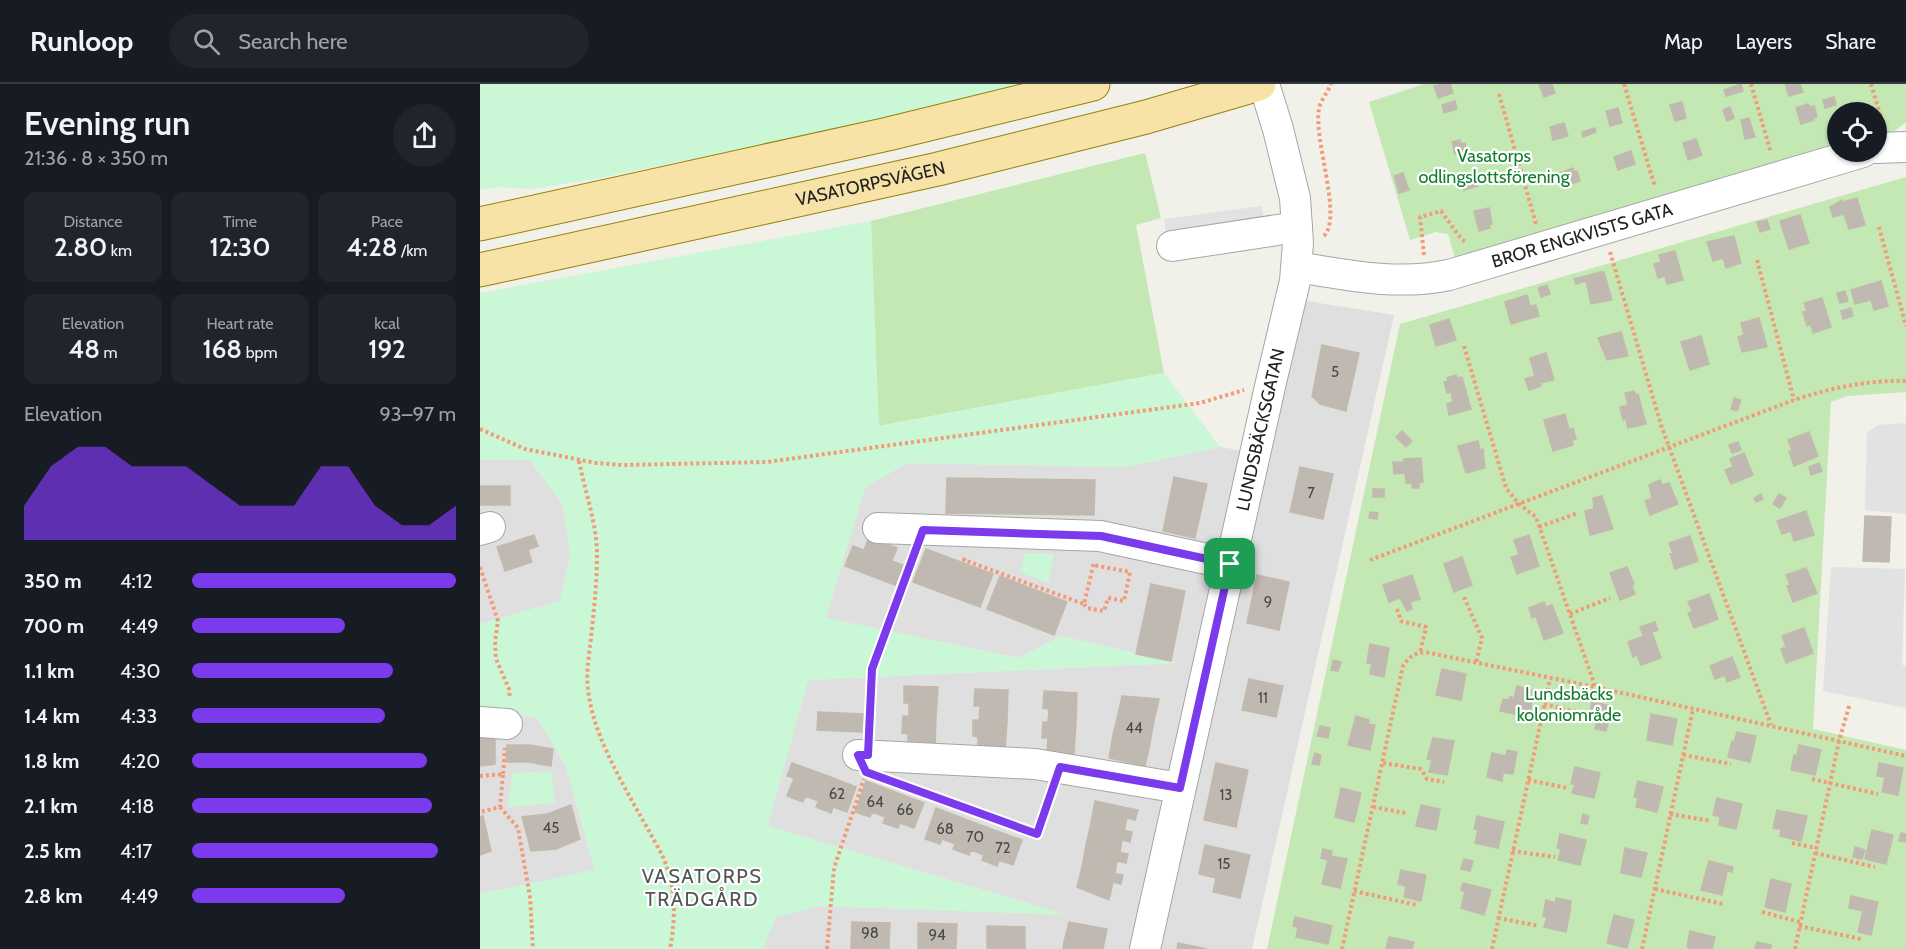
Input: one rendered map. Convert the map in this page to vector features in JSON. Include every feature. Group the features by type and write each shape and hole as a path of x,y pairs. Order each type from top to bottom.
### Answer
{"main road":[{"path":"480,224 888,134 1093,84"},
{"name":"VASATORPSVÄGEN","path":"480,270 938,169 1146,117 1261,84"}],"street":[{"name":"LUNDSBÄCKSGATAN","path":"1145,949 1270,382 1295,281 1297,246 1295,198 1278,129 1261,84"},
{"path":"1887,148 1906,147"},
{"name":"BROR ENGKVISTS GATA","path":"1172,246 1297,246 1383,280 1428,279 1604,230 1830,162"},
{"path":"878,528 1101,536 1230,564"},
{"path":"863,755 1060,767 1180,788"}],"path":[{"path":"1297,246 1320,240 1329,231 1331,219 1329,195 1318,137 1319,107 1331,84"},
{"path":"1624,84 1657,193"},
{"path":"1751,84 1773,160"},
{"path":"1871,84 1876,102"},
{"path":"1499,94 1538,228"},
{"path":"1879,227 1906,326"},
{"path":"1604,230 1661,425 1771,726"},
{"path":"1756,260 1794,400"},
{"path":"1464,346 1506,488 1518,503 1536,517 1595,687"},
{"path":"1370,560 1794,400 1837,387 1906,381"},
{"path":"480,429 525,449 579,461 622,465 766,462 1200,403 1270,382"},
{"path":"579,461 597,553 597,580 587,672 589,697 608,753 670,873 675,902 670,949"},
{"path":"1539,527 1578,513"},
{"path":"827,949 834,868 866,772 863,755 872,669 923,530"},
{"path":"974,532 964,560 1083,604 1087,608 1104,612 1108,598 1124,601 1130,572 1093,565"},
{"path":"1083,604 1101,536"},
{"path":"480,567 498,621 495,641 496,659 510,691 493,723 503,774 500,807 518,828 530,897 533,949"},
{"path":"1464,597 1482,638 1476,663"},
{"path":"1570,614 1610,598"},
{"path":"1397,609 1401,621 1426,627 1420,653"},
{"path":"1342,949 1403,666 1412,656 1420,653 1595,687 1906,756"},
{"path":"1492,949 1550,679"},
{"path":"1795,949 1839,741 1850,703"},
{"path":"1544,704 1577,712"},
{"path":"1642,949 1693,709"},
{"path":"1683,755 1731,764"},
{"path":"1383,763 1421,769 1427,779 1444,782"},
{"path":"898,784 1037,834 1060,767"},
{"path":"480,776 503,774"},
{"path":"1812,779 1878,794"},
{"path":"1528,780 1568,789"},
{"path":"480,812 500,807"},
{"path":"1373,807 1405,813"},
{"path":"1670,814 1710,821"},
{"path":"1792,843 1875,867"},
{"path":"1512,851 1555,857"},
{"path":"1654,889 1723,904"},
{"path":"1354,891 1417,905"},
{"path":"1762,912 1861,939"},
{"path":"1498,918 1539,926"}],"shaded area":[{"path":"1262,206 1264,223 1166,236 1164,219"},
{"path":"1294,299 1394,315 1252,949 763,949 775,917 819,906 1064,914 767,826 808,680 1176,663 1061,636 1019,658 825,618 865,488 906,463 1125,467 1220,447 1264,454"},
{"path":"1906,423 1906,514 1865,510 1867,433 1878,425"},
{"path":"480,460 530,460 563,505 570,555 560,601 480,624"},
{"path":"1831,567 1905,569 1902,665 1906,666 1906,708 1823,691"},
{"path":"480,707 537,718 566,766 595,870 480,894"}],"green space":[{"path":"480,84 1027,84 908,114 595,179 531,189 499,187 480,190"},
{"name":"Vasatorps odlingslottsförening","path":"1424,84 1906,84 1906,122 1887,136 1887,102 1827,102 1827,153 1456,262 1448,234 1436,232 1410,240 1369,102"},
{"path":"1145,153 1161,218 1136,225 1164,373 878,426 871,221"},
{"name":"Lundsbäcks koloniområde","path":"1906,177 1906,392 1848,396 1831,402 1813,729 1906,750 1906,949 1267,949 1400,324"},
{"path":"871,221 879,426 1164,373 1220,447 1125,467 906,463 865,488 826,618 1019,658 1061,636 1179,663 808,680 768,826 1067,915 819,906 776,917 763,949 480,949 480,894 595,870 566,766 537,718 480,707 480,624 560,601 570,555 563,505 530,460 480,460 480,293"},
{"path":"1025,553 1054,554 1048,583 1020,572"},
{"path":"551,771 555,803 508,807 512,773"}],"building":[{"path":"1450,84 1453,93 1438,98 1434,86"},
{"path":"1539,84 1552,84 1555,93 1544,97"},
{"path":"1741,84 1743,91 1726,96 1724,90"},
{"path":"1785,84 1800,84 1803,92 1789,96"},
{"path":"1834,97 1835,102 1827,102 1825,108 1823,100"},
{"path":"1455,101 1457,109 1444,113 1442,105"},
{"path":"1682,102 1686,118 1675,121 1670,105"},
{"path":"1808,104 1810,107 1814,106 1817,117 1801,124 1796,108"},
{"path":"1730,107 1734,118 1727,121 1723,110"},
{"path":"1618,108 1622,123 1610,126 1606,111"},
{"path":"1749,118 1755,137 1745,139 1741,120"},
{"path":"1564,123 1568,136 1553,140 1550,127"},
{"path":"1595,128 1596,132 1583,137 1582,132"},
{"path":"1696,139 1702,155 1688,160 1683,143"},
{"path":"1460,140 1461,144 1465,143 1467,151 1455,154 1452,142"},
{"path":"1631,151 1635,164 1618,170 1614,157"},
{"path":"1573,168 1574,172 1577,171 1580,181 1564,186 1560,173"},
{"path":"1403,173 1409,190 1399,193 1394,176"},
{"path":"1471,174 1475,176 1478,186 1464,190 1460,177"},
{"path":"1857,198 1865,225 1849,229 1844,214 1833,217 1830,207 1842,200 1843,202"},
{"path":"1489,208 1492,224 1489,225 1490,228 1479,231 1474,211"},
{"path":"1800,215 1809,243 1789,249 1780,221"},
{"path":"1767,220 1770,229 1760,232 1757,222"},
{"path":"1734,236 1741,263 1726,268 1723,258 1713,261 1707,242"},
{"path":"1675,251 1683,280 1667,284 1665,276 1658,278 1654,264 1661,262 1659,255"},
{"path":"1604,272 1612,300 1591,304 1586,281 1576,284 1574,279"},
{"path":"1881,281 1888,306 1874,310 1871,300 1855,304 1851,290"},
{"path":"1547,285 1550,294 1541,297 1538,288"},
{"path":"1845,291 1848,301 1840,303 1837,293"},
{"path":"1527,295 1530,306 1536,305 1539,316 1511,324 1505,302"},
{"path":"1822,298 1831,327 1813,333 1811,324 1807,326 1803,312 1807,311 1804,303"},
{"path":"1851,308 1853,316 1843,319 1841,311"},
{"path":"1759,318 1767,347 1742,352 1738,337 1744,335 1741,323"},
{"path":"1449,319 1456,340 1436,346 1430,325"},
{"path":"1621,332 1628,356 1607,360 1598,338"},
{"path":"1701,336 1709,364 1690,370 1681,342"},
{"path":"1322,345 1359,353 1346,411 1320,404 1312,396"},
{"path":"1546,353 1554,380 1540,383 1541,386 1529,390 1525,379 1535,376 1530,358"},
{"path":"1456,375 1457,378 1462,377 1471,409 1449,415 1447,404 1453,402 1451,392 1447,393 1444,382 1448,381 1447,378"},
{"path":"1634,391 1636,395 1638,394 1646,424 1628,428 1626,419 1623,420 1620,407 1628,405 1625,393"},
{"path":"1734,398 1741,400 1737,411 1731,409"},
{"path":"1565,414 1569,430 1573,428 1576,439 1572,440 1573,445 1553,451 1544,420"},
{"path":"1402,431 1412,441 1406,447 1396,437"},
{"path":"1809,432 1818,456 1794,466 1788,440"},
{"path":"1478,441 1480,450 1483,449 1485,468 1466,473 1458,446"},
{"path":"1738,442 1741,450 1732,453 1729,445"},
{"path":"1744,453 1753,475 1731,484 1725,470 1733,467 1730,459"},
{"path":"1421,458 1423,482 1419,483 1419,488 1412,488 1412,483 1406,483 1405,473 1394,474 1393,462"},
{"path":"1819,463 1822,471 1811,475 1809,467"},
{"path":"1300,467 1333,474 1323,519 1290,512"},
{"path":"1174,477 1207,484 1195,538 1163,531"},
{"path":"947,478 1095,480 1094,515 946,513"},
{"path":"1660,480 1662,485 1669,483 1678,504 1650,515 1645,501 1652,498 1649,485"},
{"path":"480,486 510,486 510,505 480,505"},
{"path":"1373,489 1384,489 1384,497 1373,497"},
{"path":"1761,494 1763,499 1756,502 1754,498"},
{"path":"1779,494 1786,498 1780,508 1773,504"},
{"path":"1602,496 1613,529 1590,535 1585,511 1594,509 1593,498"},
{"path":"1806,511 1814,535 1794,541 1791,531 1782,534 1777,521"},
{"path":"1370,512 1378,513 1377,519 1369,518"},
{"path":"1865,516 1891,517 1889,562 1863,561"},
{"path":"534,535 538,546 528,550 532,562 505,571 497,547"},
{"path":"1529,535 1539,566 1517,574 1511,557 1519,555 1514,540"},
{"path":"1690,536 1698,561 1675,569 1669,543"},
{"path":"869,537 897,548 892,561 903,565 895,585 845,566 853,546 864,550"},
{"path":"926,549 993,574 980,607 913,582"},
{"path":"1462,557 1472,585 1454,592 1444,564"},
{"path":"1627,567 1634,584 1632,585 1635,594 1620,600 1610,573"},
{"path":"1806,568 1817,593 1793,602 1786,575"},
{"path":"1257,575 1289,582 1279,630 1247,623"},
{"path":"1412,575 1420,599 1410,602 1412,609 1407,611 1400,598 1389,602 1383,585"},
{"path":"1000,576 1067,602 1054,635 987,609"},
{"path":"1151,584 1185,591 1171,661 1136,654"},
{"path":"1709,594 1718,619 1694,628 1688,613 1692,611 1688,602"},
{"path":"1544,602 1546,607 1552,605 1563,633 1544,640 1536,616 1532,618 1529,608"},
{"path":"1655,622 1658,630 1643,635 1640,627"},
{"path":"1804,628 1813,653 1786,663 1781,649 1786,647 1782,636"},
{"path":"1652,633 1661,658 1641,665 1637,655 1633,657 1628,642"},
{"path":"1370,644 1389,648 1384,677 1370,674 1372,664 1367,663"},
{"path":"1732,657 1740,677 1727,682 1725,675 1715,679 1710,666"},
{"path":"1333,660 1341,662 1338,671 1331,670"},
{"path":"1442,669 1466,674 1461,700 1436,695"},
{"path":"1249,679 1283,686 1276,717 1242,710"},
{"path":"904,686 938,687 936,718 909,717 909,703 904,703"},
{"path":"1517,686 1533,690 1530,716 1500,711 1503,699 1514,698"},
{"path":"975,689 1008,690 1007,721 979,720 980,706 974,706"},
{"path":"1044,691 1077,693 1076,723 1048,722 1049,709 1043,708"},
{"path":"1122,696 1159,699 1154,721 1118,714"},
{"path":"1592,702 1612,706 1606,731 1595,729 1597,720 1589,718"},
{"path":"818,712 863,714 862,732 817,730"},
{"path":"1118,714 1154,721 1150,743 1113,735"},
{"path":"1651,714 1677,719 1672,745 1647,740"},
{"path":"903,716 936,718 935,748 908,747 908,734 902,733"},
{"path":"1356,716 1369,720 1368,724 1375,725 1370,750 1348,745"},
{"path":"973,720 1007,721 1005,752 978,750 978,737 973,736"},
{"path":"1043,722 1076,723 1074,754 1047,752 1048,738 1042,738"},
{"path":"1320,726 1330,728 1328,738 1317,736"},
{"path":"495,729 495,764 480,766 480,731"},
{"path":"1737,732 1756,736 1750,762 1728,757"},
{"path":"1113,735 1150,743 1145,766 1109,758"},
{"path":"1433,738 1454,741 1447,775 1429,772 1432,760 1427,759"},
{"path":"507,745 530,745 553,749 551,766 529,762 506,762"},
{"path":"1799,745 1821,750 1815,775 1791,770"},
{"path":"1507,750 1517,752 1513,774 1503,773 1502,781 1487,777 1492,753 1506,756"},
{"path":"1315,753 1321,755 1319,765 1312,764"},
{"path":"792,763 828,776 818,801 805,796 803,802 787,796 794,778 787,776"},
{"path":"1216,763 1248,770 1236,827 1204,820"},
{"path":"1879,763 1903,768 1898,795 1882,792 1885,777 1877,776"},
{"path":"1575,767 1600,773 1594,798 1572,793 1575,784 1571,784"},
{"path":"828,776 856,787 847,812 833,807 831,813 816,807"},
{"path":"866,781 895,792 885,817 872,812 870,817 855,812"},
{"path":"1638,781 1663,787 1657,812 1636,807 1638,798 1634,797"},
{"path":"1341,788 1361,793 1354,822 1335,817"},
{"path":"895,792 924,803 914,828 900,823 898,828 883,823"},
{"path":"1717,798 1742,804 1736,829 1719,825 1720,817 1713,815"},
{"path":"1095,801 1138,810 1135,820 1127,818 1124,830 1091,823"},
{"path":"571,805 580,839 556,849 531,851 522,817 547,814"},
{"path":"1421,805 1440,809 1436,830 1416,826"},
{"path":"936,808 965,819 955,844 942,839 940,844 925,839"},
{"path":"1777,810 1807,816 1801,841 1780,836 1781,829 1773,828"},
{"path":"1583,814 1589,816 1587,824 1581,823"},
{"path":"483,816 491,851 480,855 480,817"},
{"path":"1477,816 1504,822 1498,848 1475,843 1478,830 1474,829"},
{"path":"965,819 994,830 984,855 971,850 969,855 953,849"},
{"path":"1091,823 1132,832 1130,842 1122,840 1120,852 1086,845"},
{"path":"994,830 1022,840 1013,865 999,860 997,866 982,860"},
{"path":"1872,830 1893,835 1886,864 1865,859"},
{"path":"1901,833 1906,834 1906,842 1899,841"},
{"path":"1560,834 1586,840 1580,865 1558,860 1561,849 1557,848"},
{"path":"1086,845 1128,854 1126,863 1117,861 1115,873 1082,867"},
{"path":"1205,845 1250,855 1240,898 1213,892 1216,878 1199,874"},
{"path":"1855,847 1865,850 1862,859 1853,857"},
{"path":"1625,848 1647,853 1641,877 1621,873"},
{"path":"1323,849 1332,851 1331,856 1347,859 1340,888 1322,884 1328,860 1321,858"},
{"path":"1464,859 1473,861 1470,871 1461,869"},
{"path":"1709,861 1733,867 1732,872 1727,871 1722,895 1701,890"},
{"path":"1082,867 1123,875 1121,884 1113,882 1109,900 1077,887"},
{"path":"1401,870 1426,875 1421,901 1404,897 1406,886 1398,884"},
{"path":"1771,879 1791,884 1785,912 1765,907"},
{"path":"1463,883 1491,890 1484,915 1461,908 1465,892 1461,890"},
{"path":"1851,896 1878,902 1871,935 1858,932 1863,911 1849,908"},
{"path":"1556,898 1571,901 1566,932 1544,927 1547,917 1543,916 1546,900 1555,903"},
{"path":"1614,915 1634,920 1627,948 1607,943"},
{"path":"1295,917 1332,926 1328,944 1296,937 1298,927 1293,926"},
{"path":"852,922 890,923 889,945 851,944"},
{"path":"1069,922 1107,929 1103,949 1064,942"},
{"path":"918,923 957,924 956,947 918,945"},
{"path":"987,926 1025,927 1025,949 987,948"},
{"path":"1690,931 1715,937 1712,949 1689,949 1690,947 1687,947"},
{"path":"1389,937 1414,942 1412,949 1386,949"},
{"path":"1064,942 1098,949 1063,949"},
{"path":"1757,942 1771,945 1771,949 1755,949"},
{"path":"1178,943 1207,949 1177,949"},
{"path":"851,944 889,945 889,949 851,949"},
{"path":"918,945 956,947 956,949 918,949"}],"district":[{"name":"VASATORPS TRÄDGÅRD","path":"702,888"}],"route":[{"path":"923,530 1101,536 1230,564 1180,788 1060,767 1037,834 866,772 858,755 868,755 872,669 923,530"}]}
